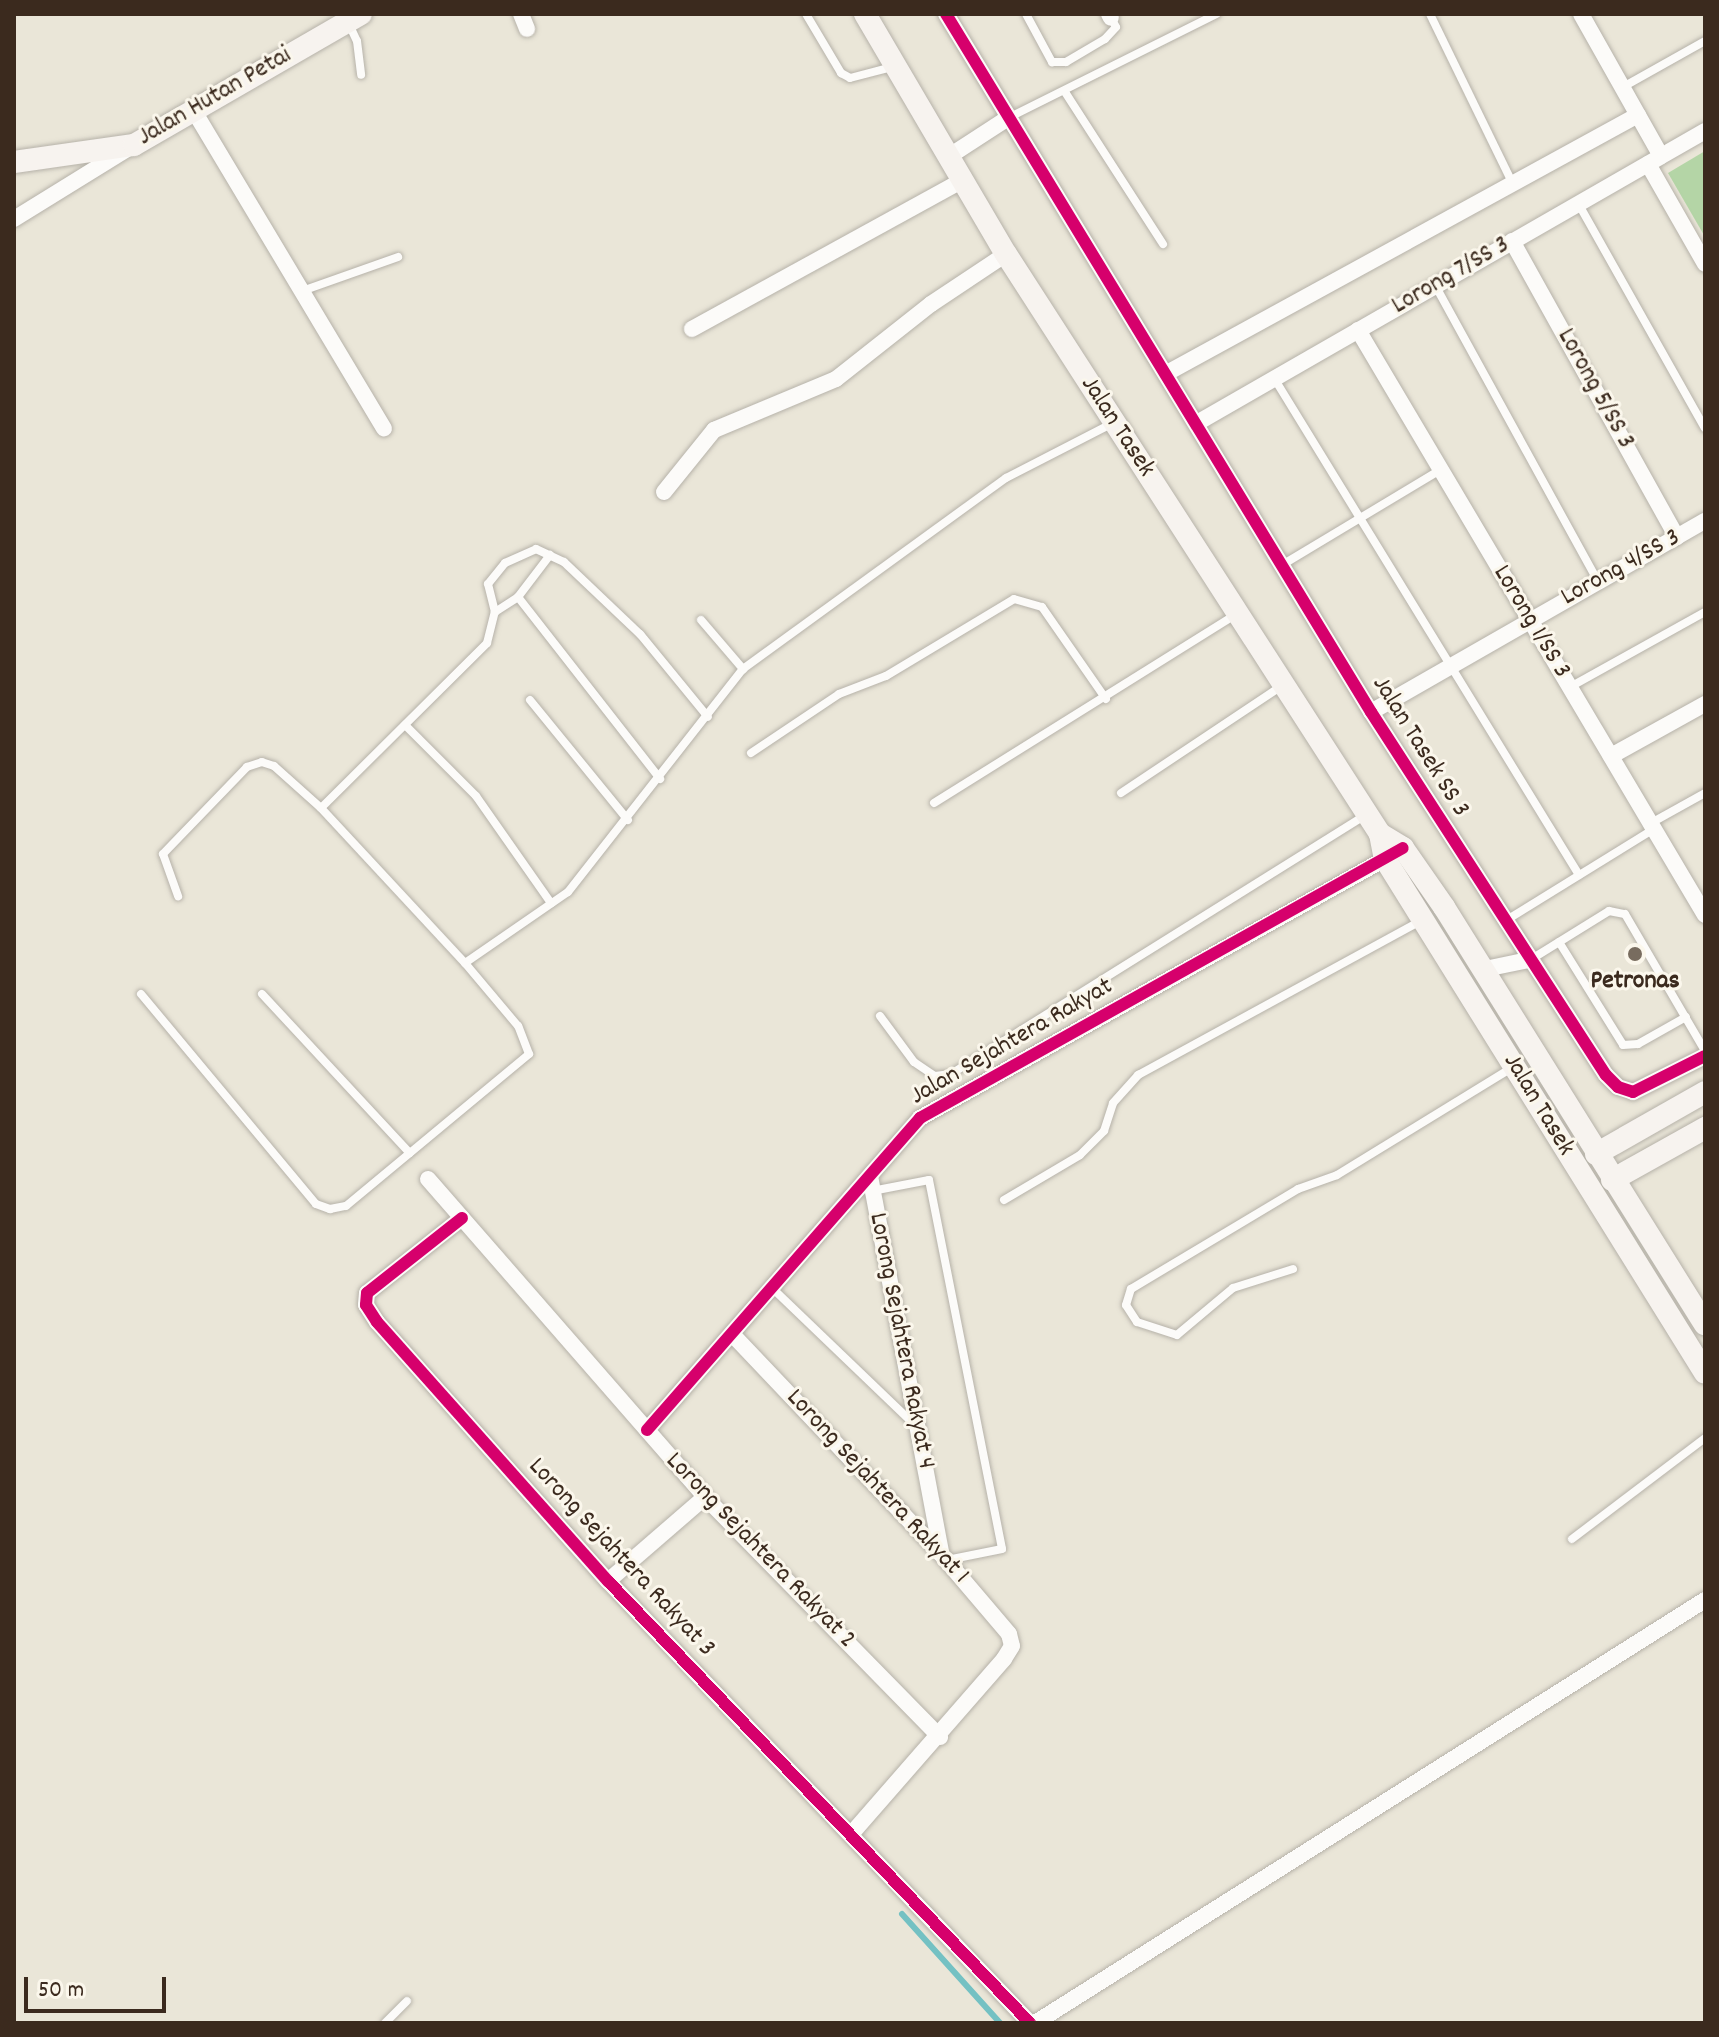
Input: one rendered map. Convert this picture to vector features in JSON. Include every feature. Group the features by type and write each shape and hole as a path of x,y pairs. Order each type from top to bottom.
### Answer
{"main road":[{"name":"Jalan Tasek","path":"865,14 961,181 1114,423 1380,834 1485,969 1602,1170 1705,1324"},
{"name":"Jalan Hutan Petai","path":"14,162 134,145 349,17"},
{"name":"Jalan Tasek","path":"1394,854 1422,920 1705,1373"},
{"path":"1602,1170 1705,1092"},
{"path":"1568,1156 1602,1170 1705,1128"},
{"path":"1602,1170 1612,1227"}],"street":[{"name":"Jalan Tasek SS 3","path":"946,14 1371,712 1529,960 1618,1087 1641,1090 1705,1053"},
{"path":"1584,15 1638,115 1654,160 1705,264"},
{"path":"194,111 384,428"},
{"path":"1167,373 1638,115"},
{"path":"948,157 1008,118"},
{"name":"Lorong 7/SS 3","path":"1197,423 1705,131"},
{"path":"14,219 134,145"},
{"path":"692,329 961,181"},
{"name":"Lorong 5/SS 3","path":"1512,241 1677,537"},
{"path":"664,492 714,430 836,379 931,304 1006,254"},
{"name":"Lorong 1/SS 3","path":"1358,330 1705,915"},
{"name":"Lorong 4/SS 3","path":"1371,712 1705,521"},
{"path":"1611,756 1705,704"},
{"name":"Jalan Sejahtera Rakyat","path":"647,1430 772,1288 871,1184 920,1118 1394,854"},
{"path":"1689,889 1705,880"},
{"path":"1485,969 1529,960"},
{"name":"Lorong Sejahtera Rakyat 2","path":"428,1179 705,1497 940,1737"},
{"name":"Lorong Sejahtera Rakyat 4","path":"871,1184 944,1557"},
{"name":"Lorong Sejahtera Rakyat 3","path":"462,1218 367,1293 366,1305 608,1581 853,1832 1032,2023"},
{"name":"Lorong Sejahtera Rakyat 1","path":"732,1334 1004,1624 1012,1646 940,1737"},
{"path":"608,1581 705,1497"},
{"path":"1032,2023 1705,1600"},
{"path":"853,1832 940,1737"}],"lane":[{"path":"806,14 841,73 850,78 895,65"},
{"path":"1026,14 1052,62 1066,62 1105,39 1116,27 1110,16"},
{"path":"1008,118 1217,14"},
{"path":"1430,14 1513,184"},
{"path":"349,17 357,41 361,75"},
{"path":"1622,88 1705,41"},
{"path":"1065,92 1163,244"},
{"path":"1578,203 1705,428"},
{"path":"302,291 398,257"},
{"path":"1435,285 1598,581"},
{"path":"1274,377 1579,875"},
{"path":"465,963 568,892 628,820 743,669 1006,478 1114,423"},
{"path":"1282,565 1441,470"},
{"path":"321,808 487,643 495,612 488,584 505,563 536,549 564,562 640,634 708,717"},
{"path":"495,612 518,597 550,555"},
{"path":"518,597 660,779"},
{"path":"751,753 829,700 886,676 1014,599 1042,607 1106,699"},
{"path":"1570,687 1705,612"},
{"path":"934,803 1106,699 1238,613"},
{"path":"701,620 743,669"},
{"path":"1121,793 1284,684"},
{"path":"530,700 628,820"},
{"path":"405,725 476,796 551,903"},
{"path":"141,994 316,1204 330,1209 346,1206 529,1054 518,1026 465,963 321,808 274,766 262,762 247,767 163,854 178,896"},
{"path":"1504,921 1705,793"},
{"path":"880,1016 914,1062 935,1076 951,1074 1367,814"},
{"path":"1529,960 1609,911 1625,914 1705,1053"},
{"path":"1004,1200 1080,1155 1104,1131 1113,1103 1138,1075 1422,920"},
{"path":"1559,942 1623,1045 1638,1044 1686,1017"},
{"path":"262,994 410,1153"},
{"path":"1293,1269 1233,1288 1177,1335 1137,1322 1126,1305 1131,1289 1298,1189 1337,1175 1515,1066"},
{"path":"871,1184 929,1180 1002,1549 944,1557"},
{"path":"772,1288 917,1428"},
{"path":"1572,1539 1705,1438"},
{"path":"385,2023 407,2001"}],"green space":[{"path":"1705,151 1705,237 1668,173"}],"waterway":[{"path":"902,1914 1000,2023"}],"cycle path":[{"path":"946,14 1371,712 1606,1075 1618,1087 1633,1092 1705,1056"},
{"path":"647,1430 920,1118 1403,848"},
{"path":"462,1218 367,1293 366,1305 377,1322 608,1581 1030,2023"}],"place":[{"name":"Petronas","path":"1635,954"}]}
